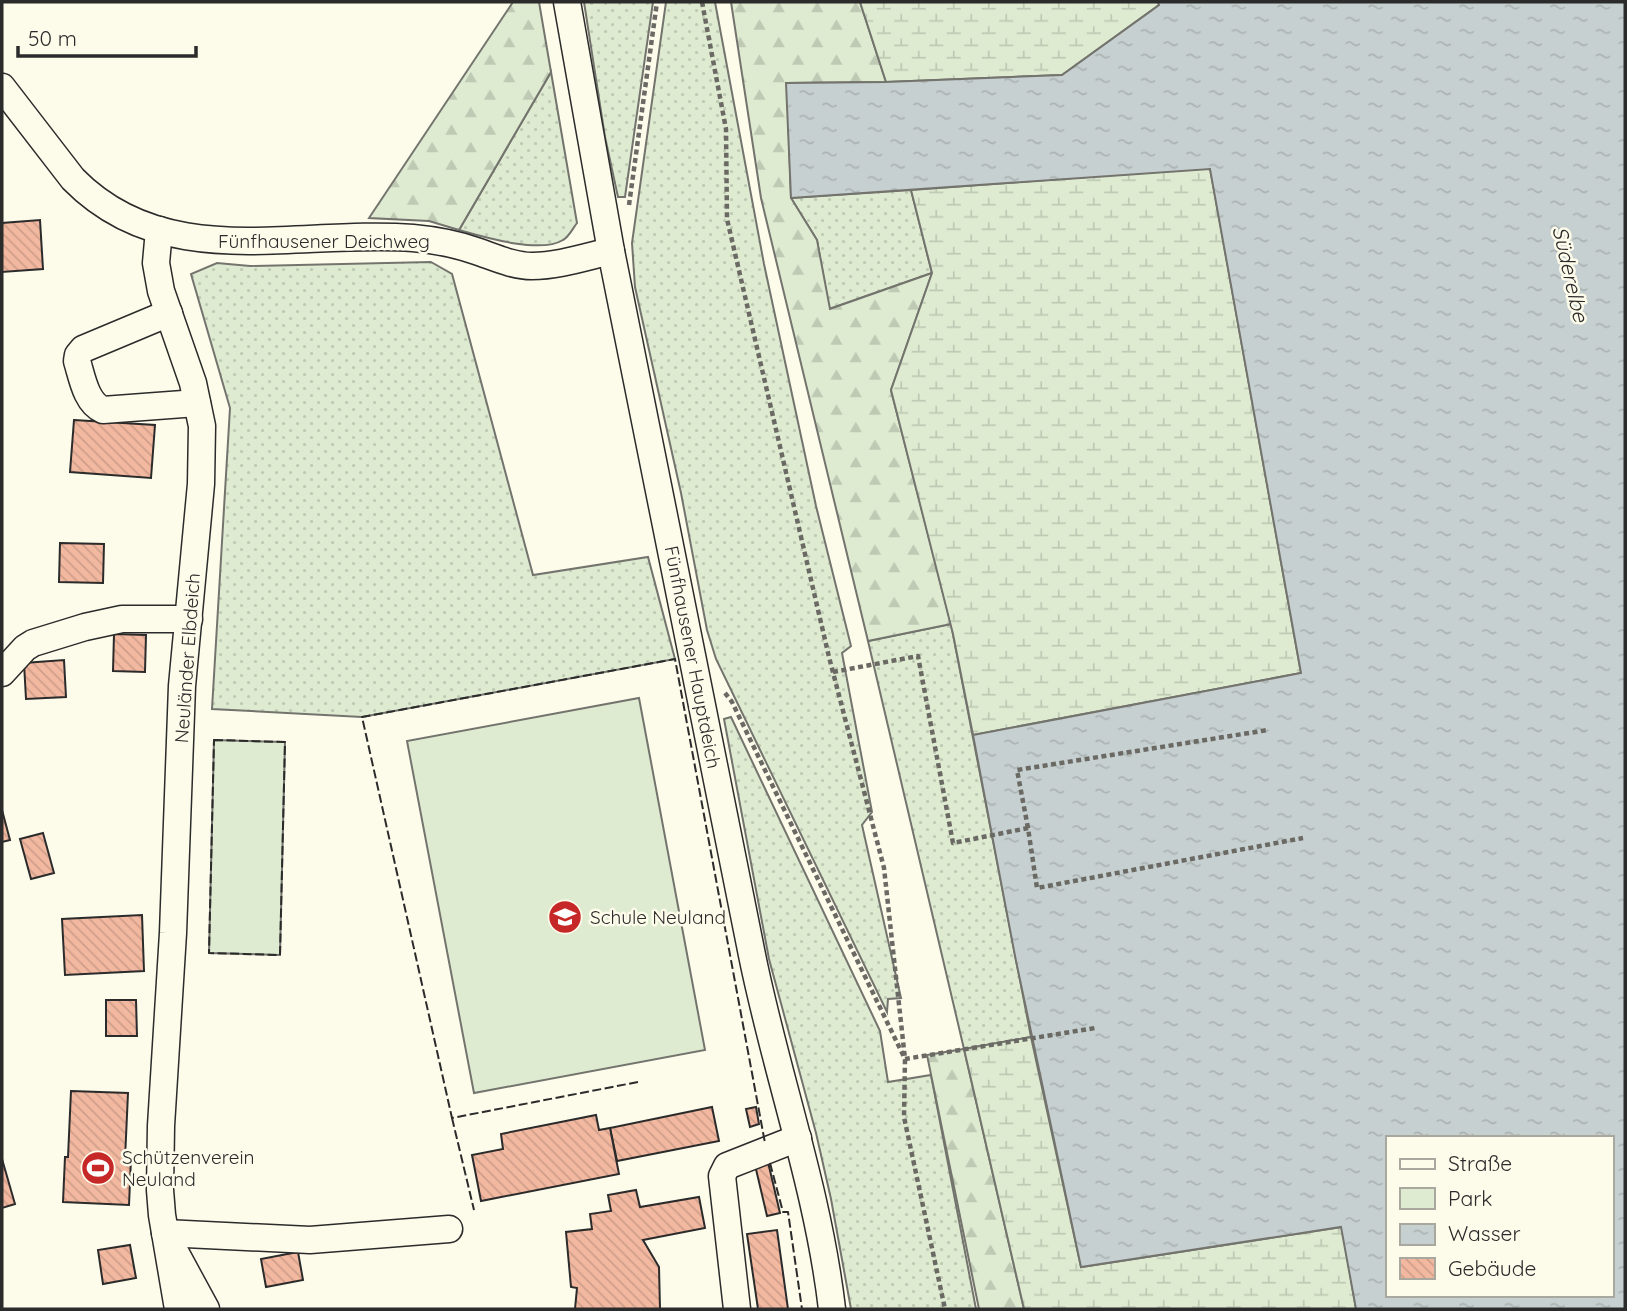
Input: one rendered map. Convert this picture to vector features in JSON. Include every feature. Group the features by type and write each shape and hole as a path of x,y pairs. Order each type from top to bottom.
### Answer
{"street":[{"name":"Fünfhausener Hauptdeich","path":"567,2 611,251 761,1000 816,1212 832,1309"},
{"path":"2,87 86,192 121,215 159,230"},
{"name":"Fünfhausener Deichweg","path":"159,230 234,242 413,238 459,246 531,266 560,263 611,251"},
{"name":"Neuländer Elbdeich","path":"159,230 156,263 161,291 193,383 202,426 201,484 182,685 173,933 161,1126 160,1190 177,1309"},
{"path":"169,313 83,349 77,360 91,400 103,410 197,403"},
{"path":"2,673 33,643 85,627 122,619 189,619"},
{"path":"737,1309 723,1170 727,1166 798,1138"},
{"path":"165,1233 310,1240 449,1229"},
{"path":"165,1233 206,1309"}],"path":[{"path":"625,216 630,204 657,2"},
{"path":"702,2 726,129 727,219 833,672 884,868 905,1059 904,1117 945,1309"},
{"path":"833,672 918,656 953,843 1028,828"},
{"path":"718,683 732,702 905,1059"},
{"path":"1268,730 1017,769 1037,888 1303,838"},
{"path":"905,1059 1095,1028"}],"green space":[{"path":"513,2 539,2 551,72 459,230 429,221 369,218"},
{"path":"584,2 653,2 625,197 618,197 605,137"},
{"path":"666,2 715,2 764,264 816,506 851,646 842,653 872,812 862,825 901,998 888,999 887,1012 716,659 707,630 681,493 635,287 632,243"},
{"path":"731,2 860,2 886,82 787,83 791,198 817,240 830,309 932,273 891,390 951,624 868,641 761,198"},
{"path":"860,2 1158,2 1159,5 1062,75 886,82"},
{"path":"551,72 577,223 563,240 541,245 512,243 459,230"},
{"path":"1210,168 1301,673 973,735 953,634 891,390 932,273 911,190"},
{"path":"911,190 932,273 829,309 817,240 791,198"},
{"path":"431,262 452,274 533,575 648,557 675,659 362,717 212,709 230,408 191,274 217,263 250,266"},
{"path":"951,624 1031,1037 964,1049 868,641"},
{"path":"639,698 705,1050 474,1093 407,741"},
{"path":"731,717 880,1031 888,1082 931,1075 976,1309 851,1309 816,1133 769,959 724,719"},
{"path":"214,740 285,742 280,955 209,953"},
{"path":"1031,1037 1081,1267 1342,1227 1356,1309 1024,1309 964,1049"},
{"path":"964,1049 1024,1309 979,1309 927,1055"}],"water":[{"name":"Süderelbe","path":"1158,2 1625,2 1625,1309 1356,1309 1341,1227 1081,1267 1016,961 973,735 1301,673 1210,169 791,198 786,83 1062,75 1159,5"}],"building":[{"path":"40,220 43,269 2,272 2,223"},
{"path":"74,420 155,425 151,478 70,472"},
{"path":"60,543 104,544 103,583 59,582"},
{"path":"114,634 146,635 145,672 113,671"},
{"path":"64,660 66,697 26,699 24,663"},
{"path":"2,810 10,840 2,842"},
{"path":"43,833 54,873 31,879 20,839"},
{"path":"142,915 144,971 65,975 62,919"},
{"path":"106,1000 136,1000 137,1036 106,1036"},
{"path":"71,1091 128,1093 125,1159 131,1159 129,1205 63,1202"},
{"path":"712,1107 719,1141 617,1161 610,1128"},
{"path":"756,1107 759,1124 750,1127 746,1109"},
{"path":"596,1115 599,1130 610,1128 619,1174 481,1201 472,1155 503,1149 501,1134"},
{"path":"2,1159 15,1204 2,1208"},
{"path":"768,1162 780,1213 767,1216 755,1165"},
{"path":"636,1190 640,1207 699,1197 705,1228 643,1240 659,1267 660,1309 575,1309 577,1288 571,1287 566,1232 592,1229 590,1214 611,1211 608,1195"},
{"path":"777,1230 788,1309 758,1309 747,1234"},
{"path":"130,1245 136,1278 103,1284 98,1250"},
{"path":"298,1252 303,1280 266,1287 261,1259"}],"fence":[{"path":"638,1082 452,1118 362,717 675,659 765,1143"},
{"path":"214,740 285,742 280,955 209,953 214,740"},
{"path":"452,1118 474,1210"},
{"path":"770,1163 783,1212 788,1212 802,1309"}],"place":[{"name":"Schule Neuland","path":"565,917"},
{"name":"Schützenverein Neuland","path":"98,1168"}]}
